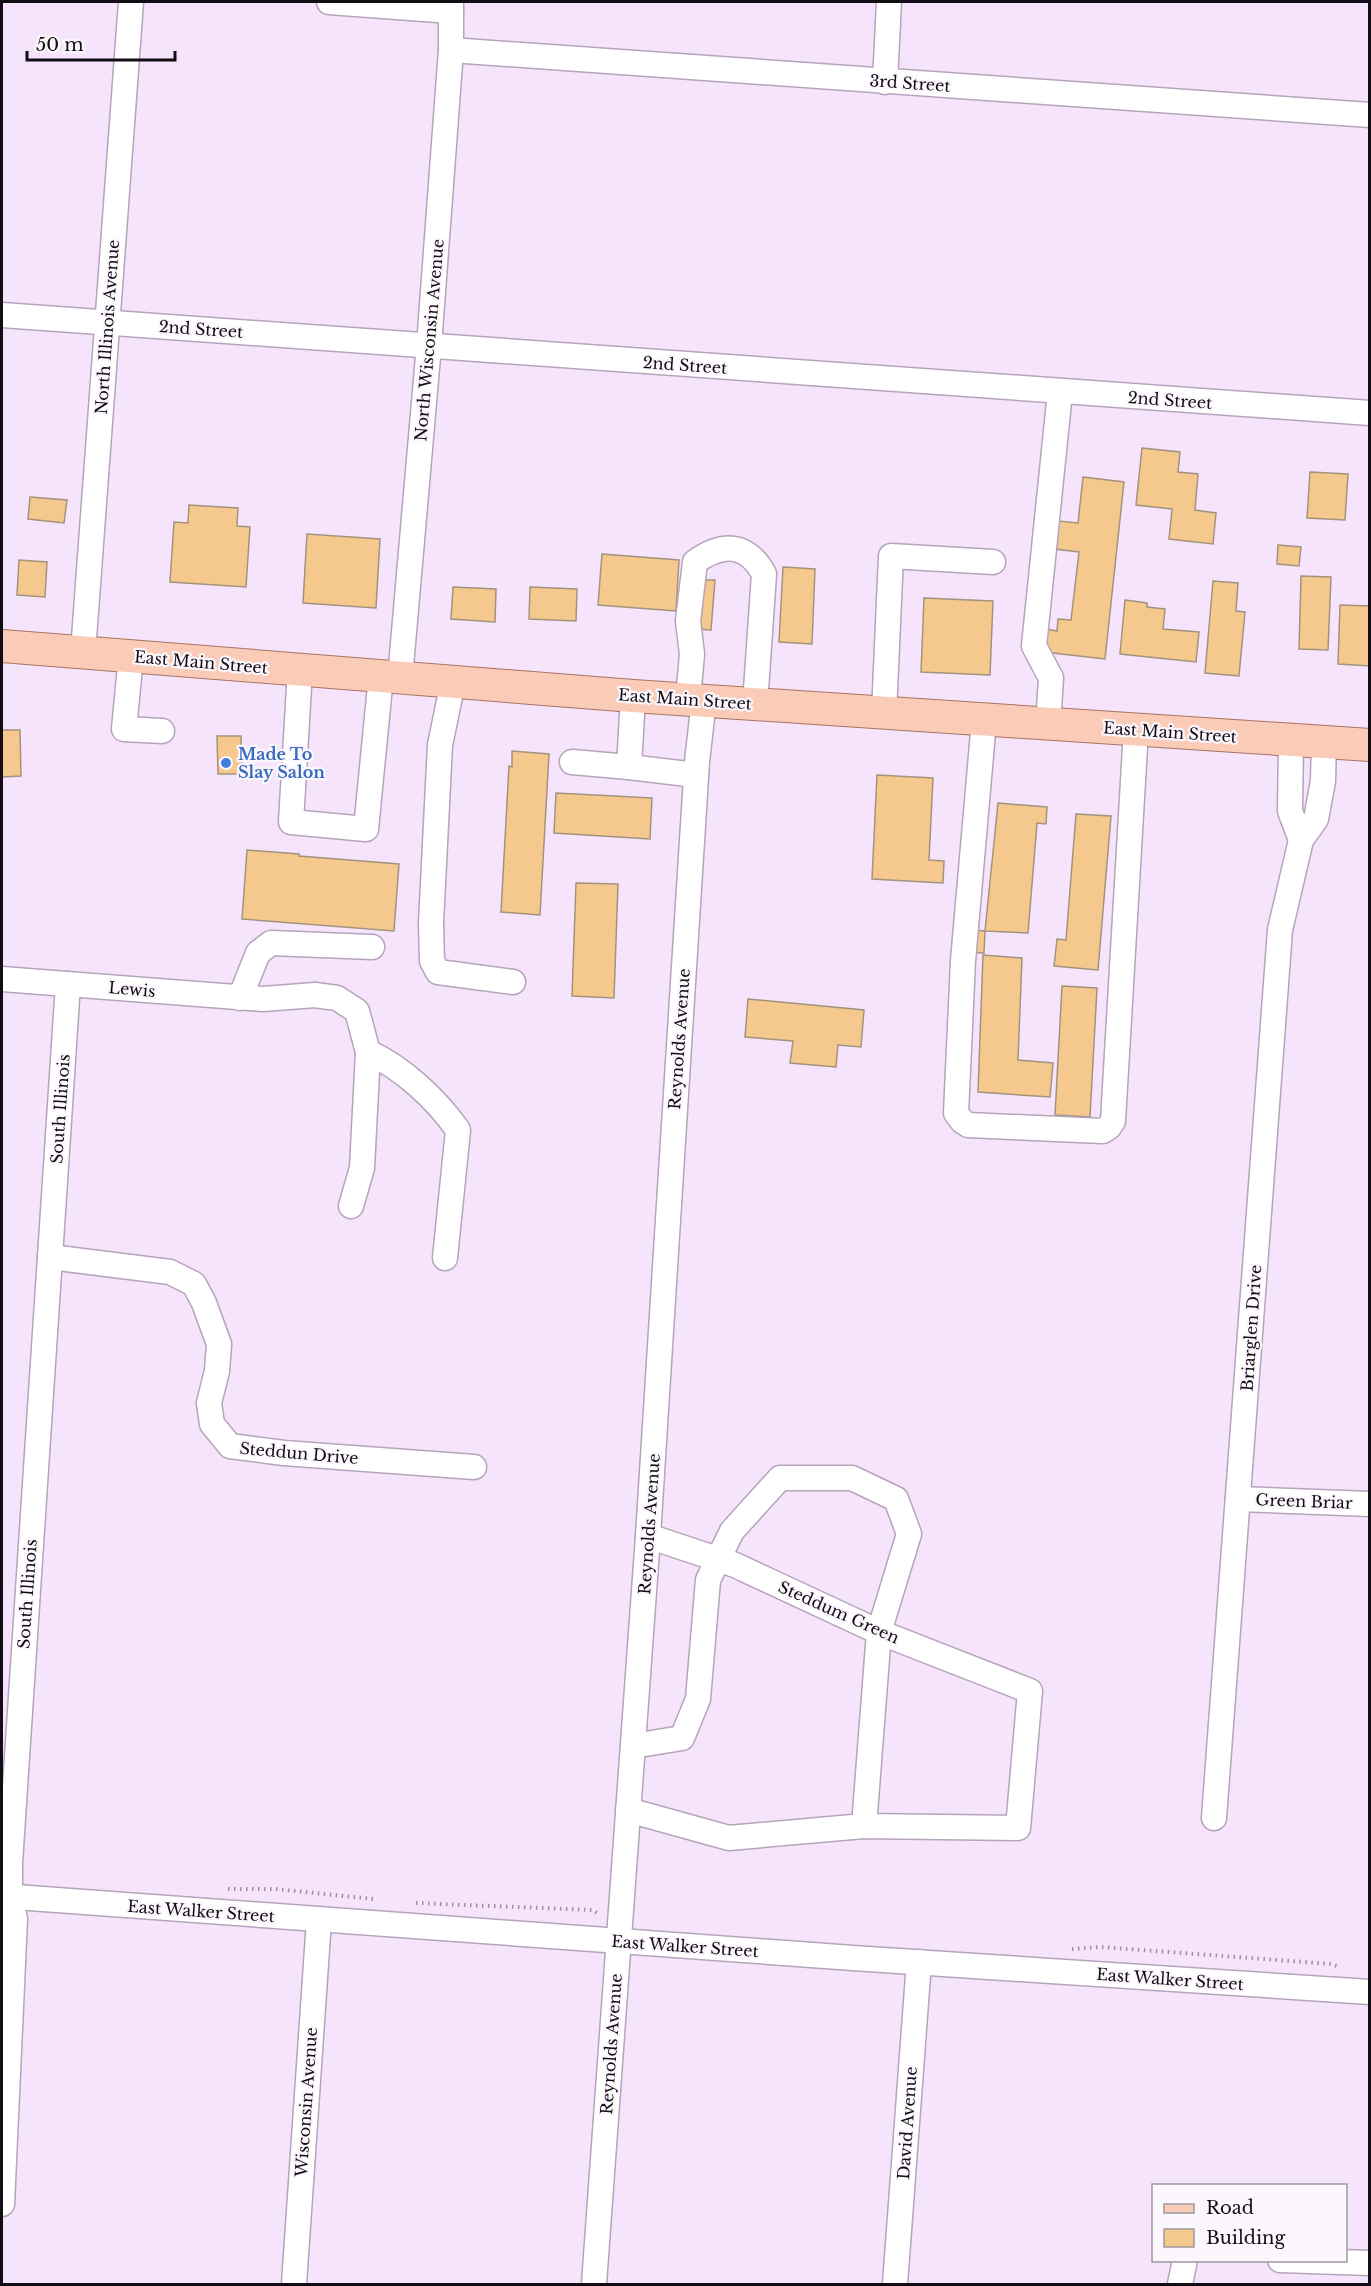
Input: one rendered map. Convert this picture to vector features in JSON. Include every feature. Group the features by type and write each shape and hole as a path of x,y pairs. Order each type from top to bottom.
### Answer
{"main road":[{"name":"East Main Street","path":"2,646 633,696 1370,745"}],"street":[{"name":"North Illinois Avenue","path":"83,652 131,2"},
{"path":"329,2 451,6"},
{"path":"885,82 889,2"},
{"name":"North Wisconsin Avenue","path":"300,670 291,822 366,829 390,677 429,345 451,50 451,6"},
{"name":"3rd Street","path":"451,50 1370,115"},
{"name":"2nd Street","path":"2,315 1370,413"},
{"path":"1048,725 1052,678 1034,646 1060,392"},
{"name":"Reynolds Avenue","path":"594,2284 648,1536 697,769 696,700 688,621 695,562 706,554 723,548 746,551 756,559 764,574 755,704"},
{"path":"884,713 891,556 993,562"},
{"path":"131,656 124,729 162,731"},
{"path":"453,682 440,745 431,923 432,961 438,972 513,981"},
{"path":"629,767 633,696"},
{"path":"984,721 963,961 956,1113 968,1125 1103,1131 1113,1121 1136,730"},
{"path":"1291,740 1290,811 1301,840"},
{"name":"Briarglen Drive","path":"1214,1818 1280,930 1301,840 1316,819 1323,781 1324,742"},
{"path":"572,762 629,767 697,769"},
{"path":"252,999 258,953 271,943 372,946"},
{"name":"Lewis","path":"2,979 252,999 315,995 337,998 357,1011 368,1052 362,1168 351,1206"},
{"name":"South Illinois","path":"2,2204 15,1919 6,1896 68,984"},
{"path":"368,1052 383,1059 411,1080 446,1113 458,1130 445,1258"},
{"name":"Steddun Drive","path":"50,1257 170,1272 194,1284 204,1303 219,1344 217,1371 209,1403 212,1424 230,1446 284,1453 474,1467"},
{"path":"628,1810 729,1838 864,1826 879,1632 909,1534 896,1499 852,1478 780,1478 732,1531 708,1580 698,1700 682,1738 633,1746"},
{"name":"Green Briar","path":"1238,1499 1370,1504"},
{"name":"Steddum Green","path":"648,1536 718,1559 879,1632 1030,1691 1018,1828 864,1826"},
{"name":"East Walker Street","path":"6,1896 618,1942 1370,1992"},
{"name":"Wisconsin Avenue","path":"294,2284 319,1920"},
{"name":"David Avenue","path":"895,2284 919,1962"},
{"path":"1180,2284 1185,2262"},
{"path":"1340,2262 1370,2263"}],"path":[{"path":"222,1889 276,1889 380,1900"},
{"path":"413,1903 580,1909 592,1910 603,1916 620,1916"},
{"path":"1063,1950 1101,1947 1332,1964 1341,1967"}],"building":[{"path":"1142,448 1180,452 1178,472 1198,474 1195,510 1216,513 1213,544 1169,539 1172,509 1136,505"},
{"path":"1310,472 1348,474 1345,520 1307,518"},
{"path":"1083,477 1124,482 1105,659 1044,652 1046,629 1057,631 1058,619 1071,620 1079,552 1055,549 1058,521 1078,523"},
{"path":"30,497 67,500 64,523 28,519"},
{"path":"189,505 238,508 237,526 250,527 246,587 170,582 174,522 188,523"},
{"path":"307,534 380,539 376,608 303,603"},
{"path":"1278,545 1301,547 1299,566 1277,564"},
{"path":"602,554 679,560 676,611 598,605"},
{"path":"19,560 47,562 45,597 17,595"},
{"path":"783,567 815,569 812,644 779,642"},
{"path":"1301,576 1331,577 1328,650 1299,649"},
{"path":"701,580 715,580 711,630 697,629"},
{"path":"1213,581 1238,583 1236,611 1245,612 1239,676 1205,673"},
{"path":"453,587 496,589 495,622 451,619"},
{"path":"530,587 577,589 576,621 529,619"},
{"path":"924,598 993,601 990,675 921,672"},
{"path":"1125,600 1147,603 1147,607 1165,609 1163,629 1199,632 1196,662 1120,654"},
{"path":"1340,605 1370,606 1370,666 1338,664"},
{"path":"2,730 20,730 21,776 2,777"},
{"path":"217,736 241,736 242,774 218,774"},
{"path":"512,751 549,754 540,915 501,912 509,766 512,767"},
{"path":"877,775 933,778 929,860 944,861 943,883 872,879"},
{"path":"556,793 652,798 650,839 554,833"},
{"path":"998,803 1047,807 1046,824 1037,823 1028,933 985,931"},
{"path":"1076,814 1111,816 1098,970 1054,966 1057,939 1066,940"},
{"path":"247,850 399,864 394,931 242,919"},
{"path":"576,883 618,884 614,998 572,996"},
{"path":"964,929 985,931 984,953 962,952"},
{"path":"983,955 1022,958 1018,1060 1053,1063 1050,1097 978,1092"},
{"path":"1062,986 1097,988 1090,1117 1055,1115"},
{"path":"748,999 864,1010 861,1047 838,1045 836,1067 790,1063 793,1041 745,1037"}],"place":[{"name":"Made To Slay Salon","path":"226,763"}]}
